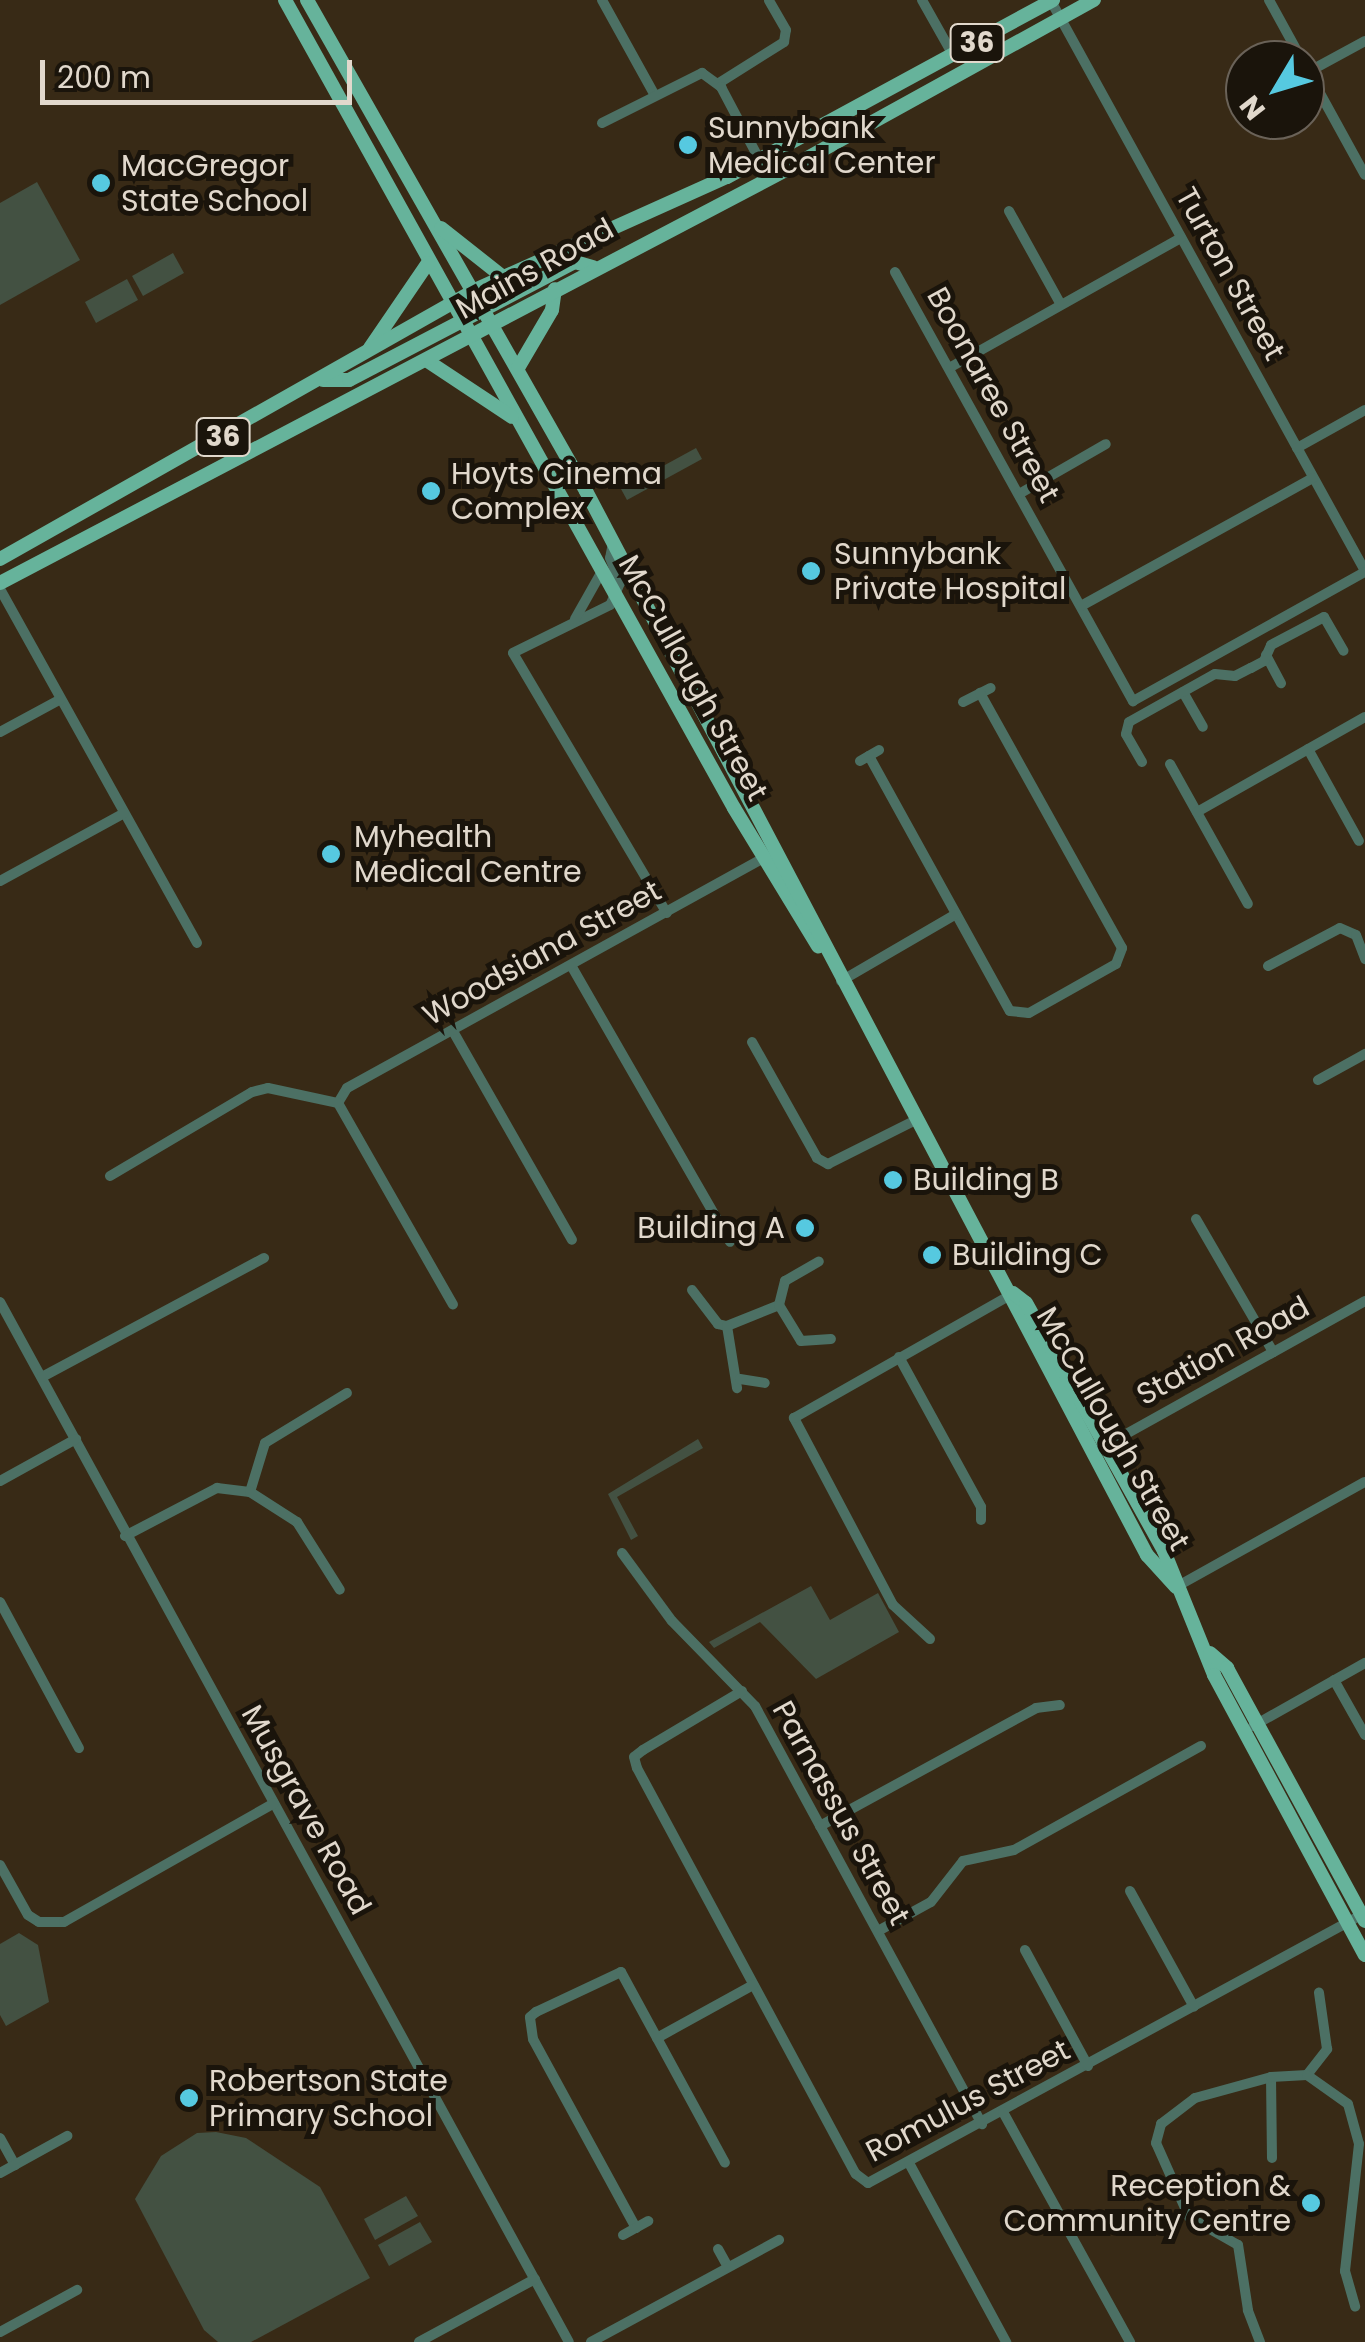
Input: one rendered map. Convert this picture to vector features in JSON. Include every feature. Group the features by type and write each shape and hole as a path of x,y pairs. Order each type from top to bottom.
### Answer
{"main road":[{"name":"McCullough Street","path":"284,0 616,596 769,855 1013,1293 1026,1302 1106,1445 1210,1653 1227,1668 1251,1727 1365,1954"},
{"name":"McCullough Street","path":"307,0 440,228 613,542 769,855"},
{"name":"Mains Road","path":"0,586 470,338 593,267 763,182 1094,0"},
{"name":"Mains Road","path":"0,559 475,290 759,160 1052,1"},
{"path":"440,228 503,276"},
{"path":"367,353 428,262"},
{"path":"322,380 349,380 575,262 593,267"},
{"path":"518,368 552,310 555,290"},
{"path":"426,360 517,420"},
{"name":"McCullough Street","path":"1013,1293 1014,1311 1147,1556 1176,1587"},
{"name":"McCullough Street","path":"1251,1727 1363,1918"}],"street":[{"path":"602,0 654,94"},
{"path":"719,84 784,42 786,30 769,0"},
{"path":"922,0 953,56"},
{"path":"1269,0 1291,40"},
{"name":"Turton Street","path":"1052,1 1365,572"},
{"path":"1325,58 1365,41"},
{"path":"602,122 698,73 719,84 759,160 763,182"},
{"path":"1325,102 1365,175"},
{"path":"1009,211 1061,305"},
{"path":"949,368 1181,238"},
{"name":"Boonaree Street","path":"895,272 1133,700 1365,572"},
{"path":"1297,448 1365,410"},
{"path":"1018,494 1106,444"},
{"path":"1081,606 1313,478"},
{"path":"613,542 616,596 605,608 513,653 667,913"},
{"path":"574,620 602,571"},
{"path":"0,586 197,943"},
{"path":"1142,762 1125,728 1214,674 1234,676 1266,655 1271,645 1324,617 1344,650"},
{"path":"1266,655 1281,683"},
{"path":"870,756 956,914 1017,1014 1120,957 1122,948 986,690 964,702"},
{"path":"1183,692 1202,727"},
{"path":"0,732 61,699"},
{"path":"1197,812 1365,718"},
{"path":"1308,749 1359,841"},
{"path":"1170,764 1248,904"},
{"path":"0,881 124,814"},
{"name":"Woodsiana Street","path":"338,1104 347,1088 769,855"},
{"path":"840,982 956,914"},
{"path":"1268,966 1331,930 1348,929 1365,959"},
{"path":"572,967 730,1242"},
{"path":"454,1032 572,1240"},
{"path":"752,1042 817,1158 828,1164 916,1120"},
{"path":"1318,1080 1365,1054"},
{"path":"110,1176 252,1092 268,1088 338,1104 453,1305"},
{"path":"1196,1219 1273,1352"},
{"path":"42,1377 264,1258"},
{"path":"727,1326 778,1305 786,1281 819,1261"},
{"path":"692,1290 727,1326 739,1384 766,1383"},
{"path":"930,1640 892,1605 794,1418 1013,1293"},
{"name":"Musgrave Road","path":"0,1302 570,2342"},
{"name":"Station Road","path":"1092,1453 1365,1302"},
{"path":"778,1305 801,1341 831,1339"},
{"path":"899,1357 980,1507 980,1520"},
{"path":"250,1492 265,1444 347,1393"},
{"path":"0,1481 76,1439"},
{"path":"1176,1587 1365,1482"},
{"path":"126,1536 217,1488 250,1492 297,1522 340,1590"},
{"name":"Parnassus Street","path":"622,1553 672,1621 742,1692 820,1826 982,2124"},
{"path":"0,1602 79,1748"},
{"path":"1251,1727 1365,1663"},
{"path":"1334,1680 1365,1735"},
{"name":"Romulus Street","path":"742,1692 634,1757 856,2174 868,2184 1363,1918"},
{"path":"820,1826 1036,1708 1060,1705"},
{"path":"878,1931 931,1902 963,1861 1014,1850 1201,1746"},
{"path":"0,1865 28,1914 38,1922 64,1922 274,1804"},
{"path":"1130,1891 1194,2008"},
{"path":"1025,1950 1088,2066"},
{"path":"636,2228 530,2030 536,2012 621,1972 725,2163"},
{"path":"657,2038 753,1985"},
{"path":"1308,2075 1326,2049 1319,1992"},
{"path":"1260,2342 1248,2310 1238,2245 1189,2217 1156,2132 1195,2098 1271,2077 1308,2075 1336,2091 1357,2125 1360,2195 1344,2288 1354,2308"},
{"path":"1271,2077 1272,2158"},
{"path":"1003,2112 1130,2342"},
{"path":"0,2173 67,2136"},
{"path":"0,2138 15,2165"},
{"path":"909,2163 1006,2342"},
{"path":"622,2235 648,2221"},
{"path":"592,2342 779,2240"},
{"path":"718,2249 727,2265"},
{"path":"419,2342 535,2279"},
{"path":"0,2332 77,2290"}],"green space":[{"path":"37,182 80,260 0,305 0,203"},
{"path":"173,253 184,273 143,296 132,276"},
{"path":"127,279 138,300 96,323 85,302"},
{"path":"696,448 702,459 627,500 621,489"},
{"path":"698,1439 703,1448 617,1497 638,1536 631,1540 608,1494"},
{"path":"811,1586 830,1620 878,1593 899,1632 816,1679 760,1622 714,1648 709,1642"},
{"path":"19,1933 38,1945 49,2002 6,2026 0,2015 0,1944"},
{"path":"197,2133 246,2138 320,2187 370,2278 251,2342 218,2342 204,2330 135,2199 161,2156"},
{"path":"406,2196 418,2216 375,2240 364,2219"},
{"path":"420,2222 432,2242 389,2266 378,2245"}],"place":[{"name":"Sunnybank Medical Center","path":"688,145"},
{"name":"MacGregor State School","path":"101,183"},
{"name":"Hoyts Cinema Complex","path":"431,491"},
{"name":"Sunnybank Private Hospital","path":"811,571"},
{"name":"Myhealth Medical Centre","path":"331,854"},
{"name":"Building B","path":"893,1180"},
{"name":"Building A","path":"805,1228"},
{"name":"Building C","path":"932,1255"},
{"name":"Robertson State Primary School","path":"189,2098"},
{"name":"Reception & Community Centre","path":"1311,2203"}]}
